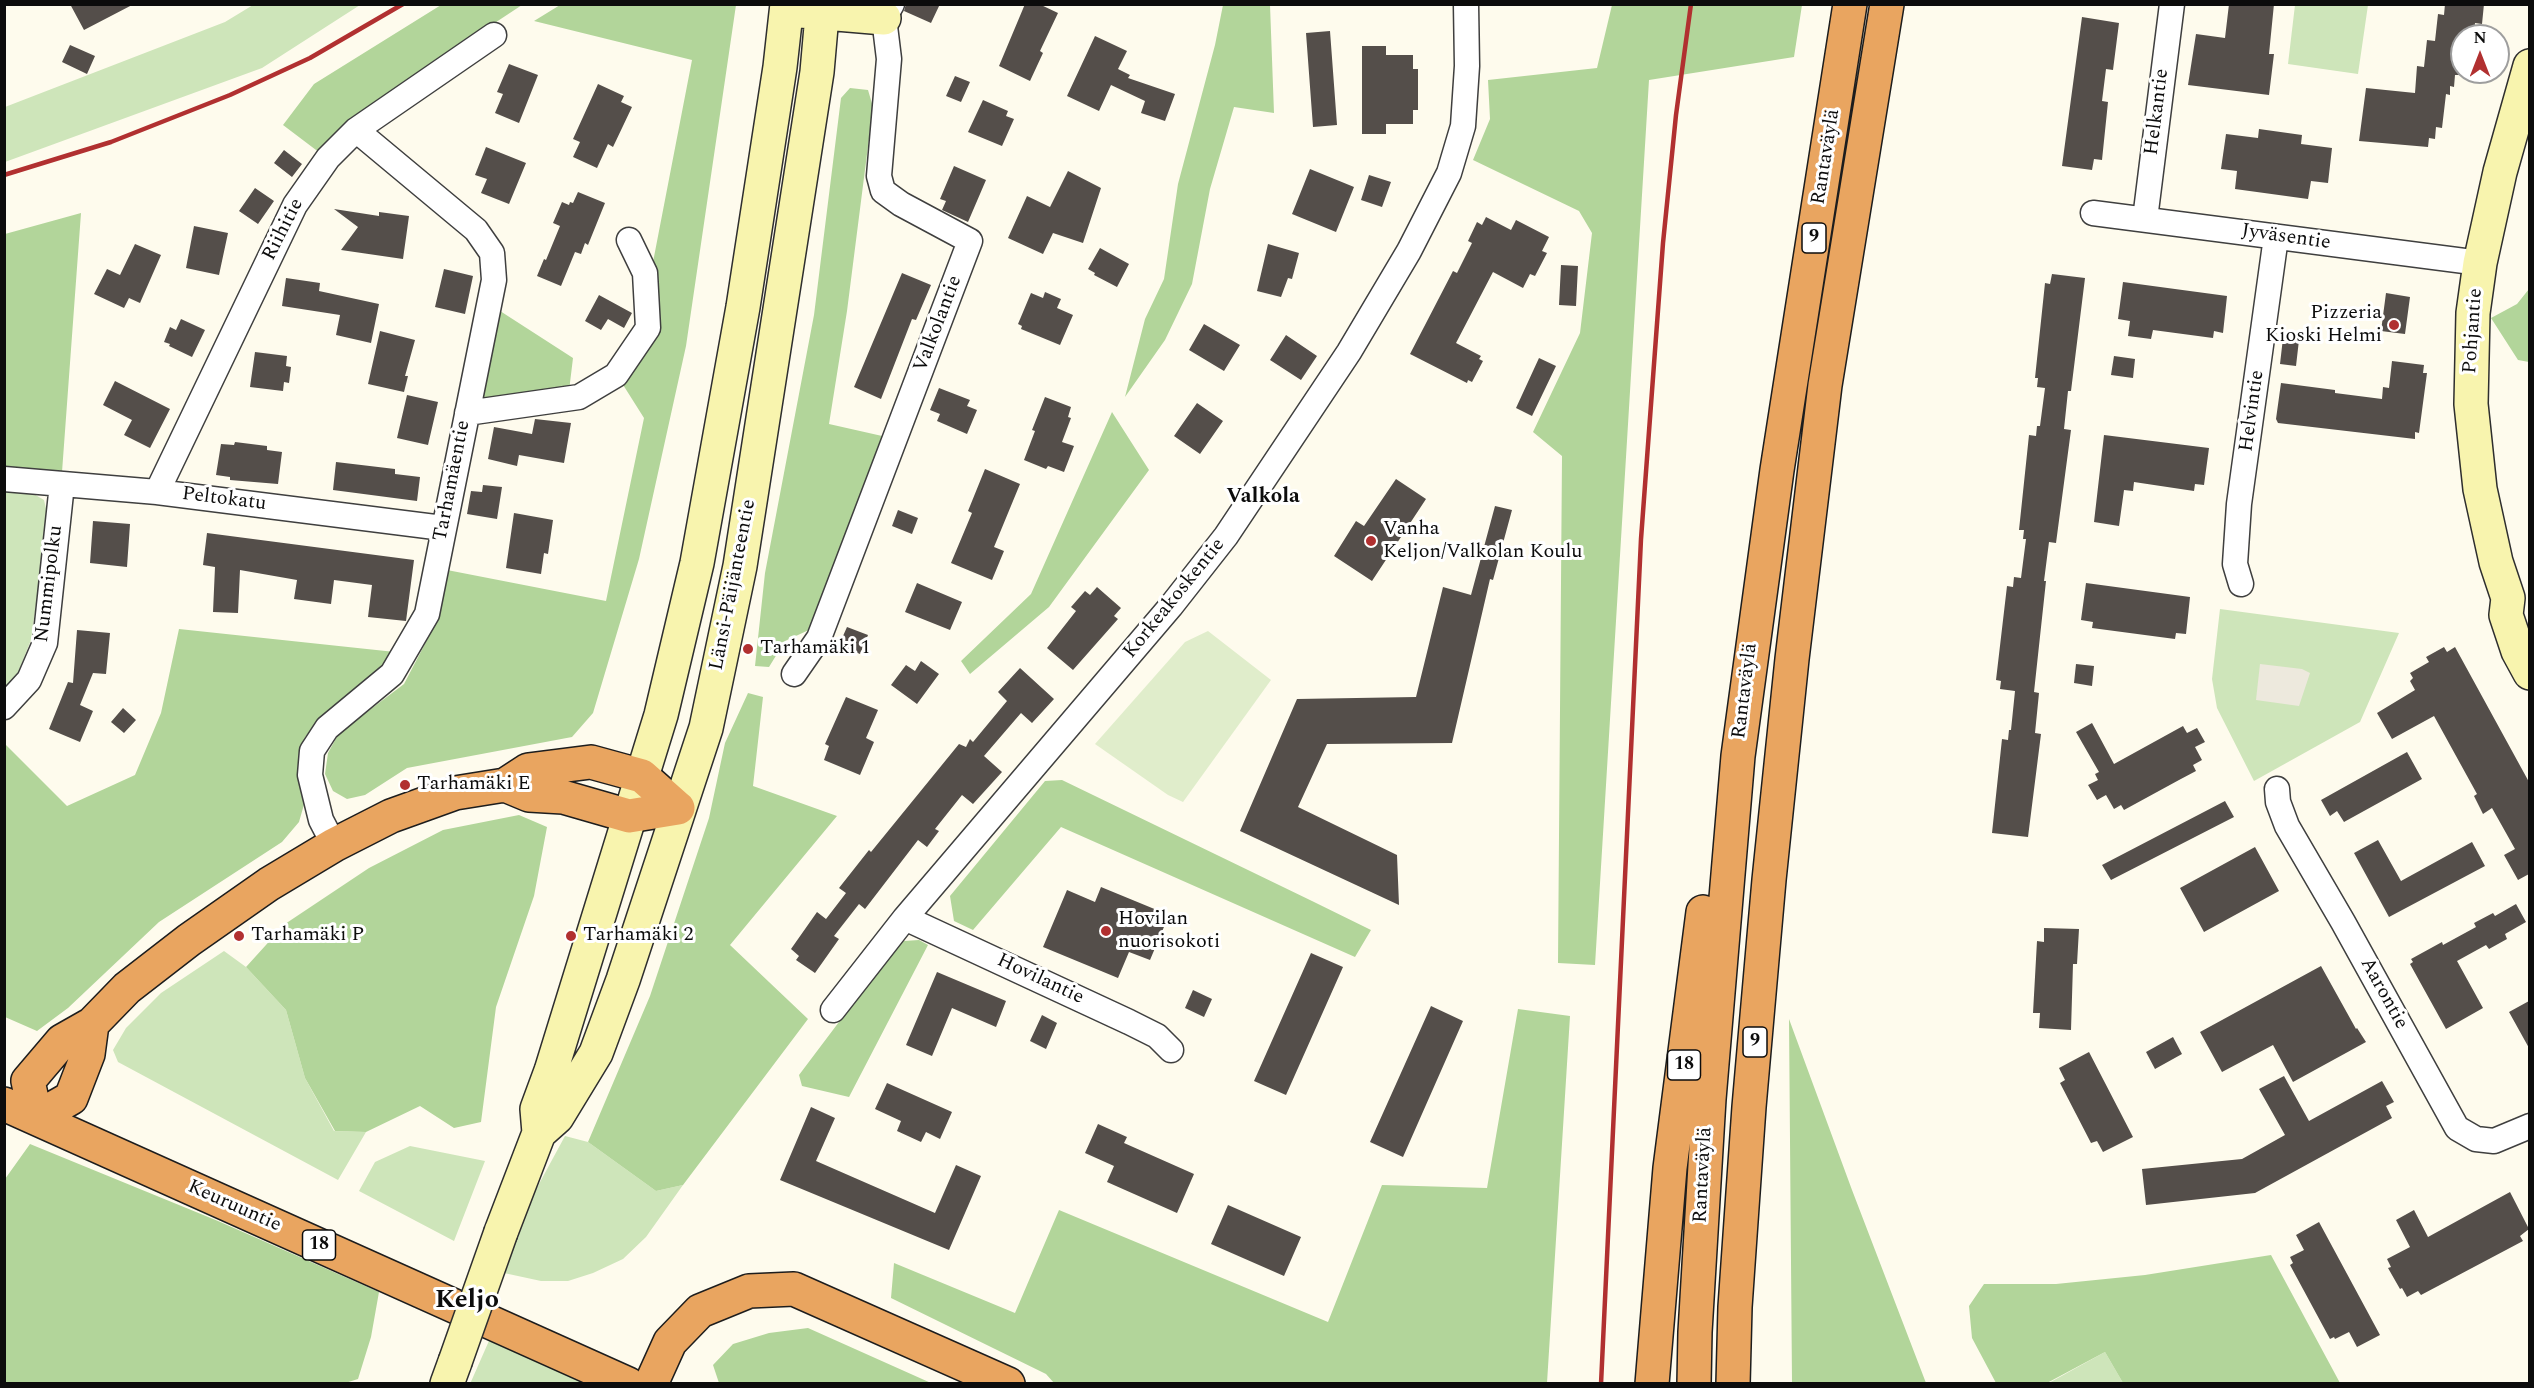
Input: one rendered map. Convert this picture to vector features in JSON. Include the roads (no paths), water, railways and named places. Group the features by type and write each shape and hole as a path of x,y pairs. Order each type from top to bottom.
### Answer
{"highway":[{"name":"Rantaväylä","path":"1694,1383 1709,1099 1738,756 1777,471 1850,4"},
{"name":"Rantaväylä","path":"1733,1383 1735,1307 1751,1083 1792,659 1825,385 1887,4"},
{"name":"18","path":"1652,1383 1670,1168 1713,829 1738,756"},
{"path":"36,1118 28,1081 62,1041 92,1024 127,988 189,940 269,884 334,845 391,816 455,794 504,785 528,771 591,762 642,776 678,808"},
{"path":"504,785 529,795 563,797 629,816 678,808"},
{"name":"Keuruuntie","path":"4,1104 615,1378"},
{"path":"651,1383 670,1342 700,1311 749,1291 794,1289 1008,1383"},
{"path":"1735,1307 1746,1383"}],"main road":[{"path":"787,7 888,11"},
{"name":"Länsi-Päijänteentie","path":"451,1373 538,1132 537,1109 661,716 697,563 743,307 787,7"},
{"name":"Länsi-Päijänteentie","path":"538,1132 557,1117 596,1053 623,980 706,728 741,566 817,72 823,9"},
{"name":"Pohjantie","path":"2529,66 2500,172 2480,263 2473,313 2470,404 2480,489 2496,562 2508,598 2506,615 2518,651 2529,673"},
{"name":"Pohjantie","path":"2508,598 2521,610 2529,635"}],"street":[{"name":"Korkeakoskentie","path":"833,1010 905,918 1171,606 1226,536 1374,311 1449,173 1462,126 1467,66 1466,4"},
{"name":"Helkantie","path":"2145,219 2172,4"},
{"name":"Valkolantie","path":"794,674 819,638 970,241 901,204 883,191 879,176 889,59 888,11"},
{"name":"Riihitie","path":"158,492 295,205 328,158 356,130 494,35"},
{"name":"Tarhamäentie","path":"334,845 321,820 310,775 312,751 327,728 392,674 427,614 494,280 492,253 476,230 356,130"},
{"name":"Jyväsentie","path":"2093,213 2480,263"},
{"name":"Helvintie","path":"2241,584 2235,564 2239,504 2277,237"},
{"path":"467,413 579,397 616,375 648,328 645,273 629,240"},
{"name":"Peltokatu","path":"4,479 158,492 443,528"},
{"name":"Nummipolku","path":"4,707 29,680 45,643 62,484"},
{"name":"Aarontie","path":"2277,789 2278,802 2287,826 2457,1128 2476,1139 2494,1140 2529,1126"},
{"name":"Hovilantie","path":"905,918 1129,1022 1157,1036 1171,1050"}],"railway":[{"path":"4,175 111,142 230,95 310,58 403,4"},
{"path":"1601,1384 1641,539 1663,243 1676,115 1691,4"}],"place":[{"name":"Pizzeria Kioski Helmi","path":"2394,325"},
{"name":"Vanha Keljon/Valkolan Koulu","path":"1371,541"},
{"name":"Tarhamäki 1","path":"748,649"},
{"name":"Tarhamäki E","path":"405,785"},
{"name":"Hovilan nuorisokoti","path":"1106,931"},
{"name":"Tarhamäki P","path":"239,936"},
{"name":"Tarhamäki 2","path":"571,936"}],"district":[{"name":"Valkola","path":"1263,498"},
{"name":"Keljo","path":"467,1302"}]}
